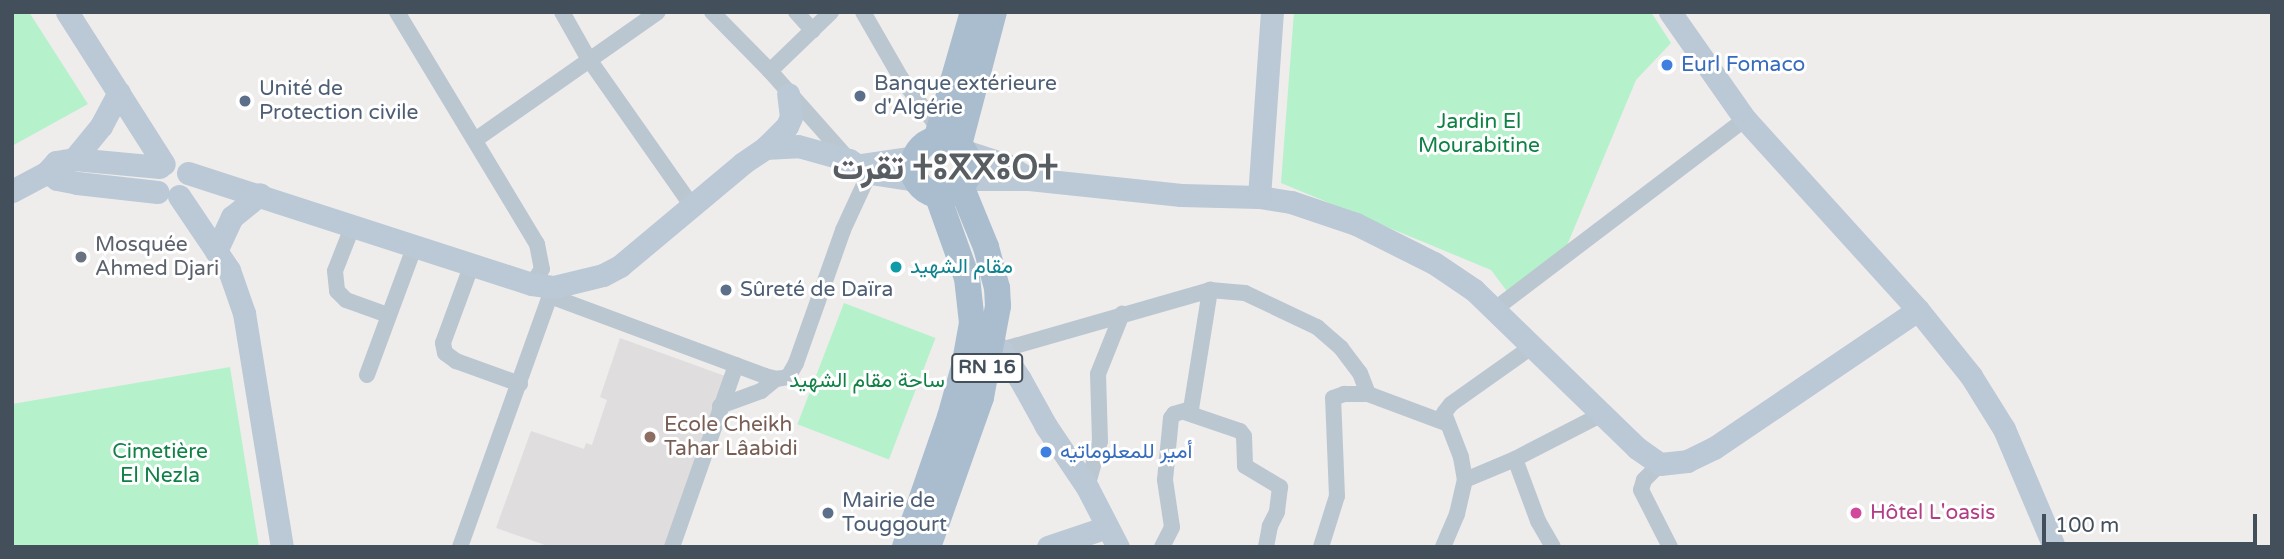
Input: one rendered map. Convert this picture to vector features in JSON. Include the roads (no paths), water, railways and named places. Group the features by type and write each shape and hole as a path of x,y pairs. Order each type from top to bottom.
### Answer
{"main road":[{"path":"949,141 973,12"},
{"path":"949,141 994,12"},
{"path":"949,141 969,165 939,179 921,148 949,141"},
{"name":"RN 16","path":"928,547 996,347 998,306 997,288 986,247 939,179"},
{"name":"RN 16","path":"905,547 950,416 964,367 972,323 967,278 939,179"}],"street":[{"path":"67,12 162,165"},
{"path":"397,12 541,253 545,289 520,384 460,547"},
{"path":"562,12 588,58 692,206"},
{"path":"475,140 588,58 658,12"},
{"path":"712,12 770,71 788,94 864,165"},
{"path":"796,12 813,31"},
{"path":"770,71 831,12"},
{"path":"1259,197 1272,12"},
{"path":"1670,12 1745,119 1919,310 1971,376 2004,429 2053,547"},
{"path":"870,15 901,78 949,141 1007,165 1029,179"},
{"path":"74,159 101,126 119,92"},
{"path":"545,289 590,279 620,265 765,148 787,126 791,117 788,94"},
{"path":"1495,309 1745,119"},
{"path":"765,148 798,145 864,165 939,179 1029,179 1181,195 1259,197 1291,202 1356,224 1442,267 1495,309 1637,448 1660,464"},
{"path":"12,191 47,172 56,163 74,159 162,165 175,163 188,173 260,194 545,289 776,379 788,377 793,372 864,165"},
{"path":"162,165 153,181 168,194 216,251 229,270 244,313 282,547"},
{"path":"47,172 57,179 77,183 168,194 188,188 188,173"},
{"path":"216,251 232,217 260,194"},
{"path":"353,225 335,271 337,291 346,300 388,315"},
{"path":"367,375 415,246"},
{"path":"472,264 443,343 445,353 456,361 520,384"},
{"path":"1187,413 1191,409 1197,379 1210,290"},
{"path":"1048,547 1113,537 1087,487 996,347 1210,290 1245,293 1317,327 1341,348 1360,373 1368,394"},
{"path":"1664,544 1641,490 1644,480 1660,464 1687,461 1714,448 1919,310"},
{"path":"1087,487 1100,441 1098,374 1122,314"},
{"path":"1443,547 1457,514 1465,480 1457,444 1444,413 1451,404 1533,346"},
{"path":"671,547 736,365"},
{"path":"720,406 761,391 776,379"},
{"path":"1321,547 1336,505 1334,398 1344,394 1368,394 1446,423"},
{"path":"1162,547 1172,527 1165,480 1171,418 1174,414 1187,413 1240,431 1244,436 1245,466 1280,487 1277,512 1270,526 1266,547"},
{"path":"1465,480 1515,459 1602,414"},
{"path":"1515,459 1538,521 1553,547"}],"place":[{"name":"Eurl Fomaco","path":"1667,65"},
{"name":"Banque extérieure d'Algérie","path":"860,96"},
{"name":"Unité de Protection civile","path":"245,101"},
{"name":"Mosquée Ahmed Djari","path":"81,257"},
{"name":"مقام الشهيد","path":"896,267"},
{"name":"Sûreté de Daïra","path":"726,290"},
{"name":"Ecole Cheikh Tahar Lâabidi","path":"650,437"},
{"name":"أمیر للمعلوماتیه","path":"1046,452"},
{"name":"Mairie de Touggourt","path":"828,513"},
{"name":"Hôtel L'oasis","path":"1856,513"}],"district":[{"name":"تقرت ⵜⵓⴳⴳⵓⵔⵜ","path":"945,168"}],"park label":[{"name":"Jardin El Mourabitine","path":"1479,134"},
{"name":"ساحة مقام الشهيد","path":"867,381"},
{"name":"Cimetière El Nezla","path":"160,464"}]}
